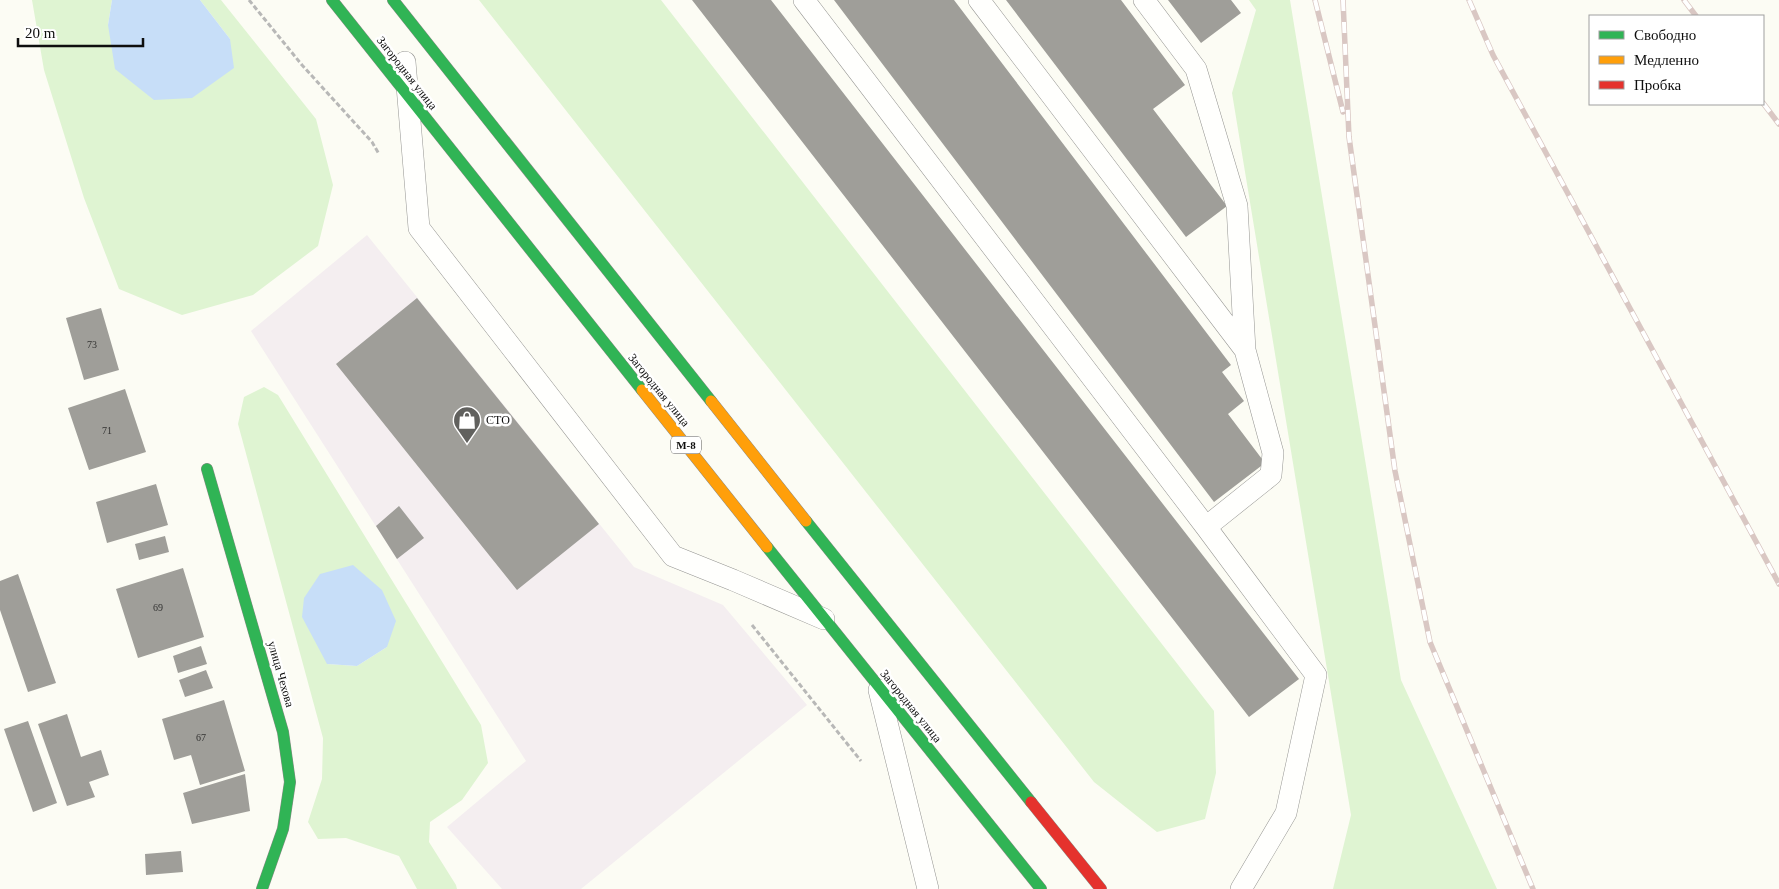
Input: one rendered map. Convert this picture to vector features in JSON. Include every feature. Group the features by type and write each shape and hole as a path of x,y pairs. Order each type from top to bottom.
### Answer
{"main road":[{"name":"Загородная улица","path":"332,0 1041,889"},
{"path":"393,0 887,623 1101,889"},
{"name":"улица Чехова","path":"207,469 283,732 290,782 283,829 262,889"}],"lane":[{"path":"804,0 1206,527 1316,675 1286,813 1241,889"},
{"path":"979,0 1245,350"},
{"path":"1144,0 1196,69 1237,206 1245,350 1273,453 1271,475 1206,527"},
{"path":"405,62 419,228 673,556 826,620"},
{"path":"878,687 928,889"}],"path":[{"path":"249,0 302,65 372,142 382,160"},
{"path":"748,620 863,763"}],"shaded area":[{"path":"367,235 634,567 723,605 807,705 581,889 502,889 447,827 526,761 251,331"}],"green space":[{"path":"32,0 112,0 108,25 230,39 200,0 221,0 316,119 333,185 318,246 253,295 182,315 119,289 84,198 44,70"},
{"path":"479,0 661,0 1214,711 1216,773 1205,819 1157,832 1094,782"},
{"path":"1249,0 1290,0 1401,680 1497,889 1333,889 1351,815 1232,93 1256,10"},
{"path":"264,387 278,395 481,725 488,763 462,800 430,822 429,842 457,889 417,889 399,856 346,838 318,839 308,822 322,779 323,738 238,424 244,397","holes":["387,647 357,666 327,664"]}],"water":[{"path":"112,0 200,0 230,39 234,68 192,98 154,100 115,69 108,25"},
{"path":"353,565 382,590 396,621 387,647 357,666 327,664 302,617 304,598 320,574"}],"building":[{"path":"692,0 771,0 1299,679 1249,717"},
{"path":"834,0 954,0 1231,365 1222,372 1244,401 1228,414 1265,463 1214,502"},
{"path":"1006,0 1121,0 1185,85 1153,109 1227,206 1186,237"},
{"path":"1168,0 1231,0 1241,13 1201,43"},
{"name":"СТО","path":"417,298 599,524 517,590 336,364"},
{"path":"101,308 119,370 84,380 66,318"},
{"path":"125,389 146,452 89,470 68,408"},
{"path":"156,484 168,525 107,543 96,502"},
{"path":"399,506 424,538 397,559 376,526"},
{"path":"165,536 169,552 139,560 135,544"},
{"path":"183,568 204,637 138,658 116,589"},
{"path":"18,574 56,683 28,692 0,610 0,581"},
{"path":"201,646 207,664 178,673 173,656"},
{"path":"206,670 213,688 185,697 179,680"},
{"path":"224,700 245,771 200,785 191,755 174,760 162,719"},
{"path":"67,714 81,757 101,750 109,775 89,782 95,797 67,806 38,724"},
{"path":"28,721 57,803 33,812 4,729"},
{"path":"245,774 250,811 192,824 183,793"},
{"path":"181,851 183,872 146,875 145,854"}],"railway":[{"path":"1315,0 1343,112"},
{"path":"1343,0 1349,137 1395,471 1430,642 1533,889"},
{"path":"1469,0 1493,55 1779,584"},
{"path":"1684,0 1695,15"},
{"path":"1764,104 1779,124"}],"traffic: fast":[{"path":"332,0 642,390"},
{"path":"393,0 711,401"},
{"path":"207,469 283,732 290,782 283,829 262,889"},
{"path":"806,521 1031,802"},
{"path":"767,547 1041,889"}],"traffic: slow":[{"path":"642,390 767,547"},
{"path":"711,401 806,521"}],"traffic: jam":[{"path":"1031,802 1101,889"}],"place":[{"name":"СТО","path":"467,444"}]}
